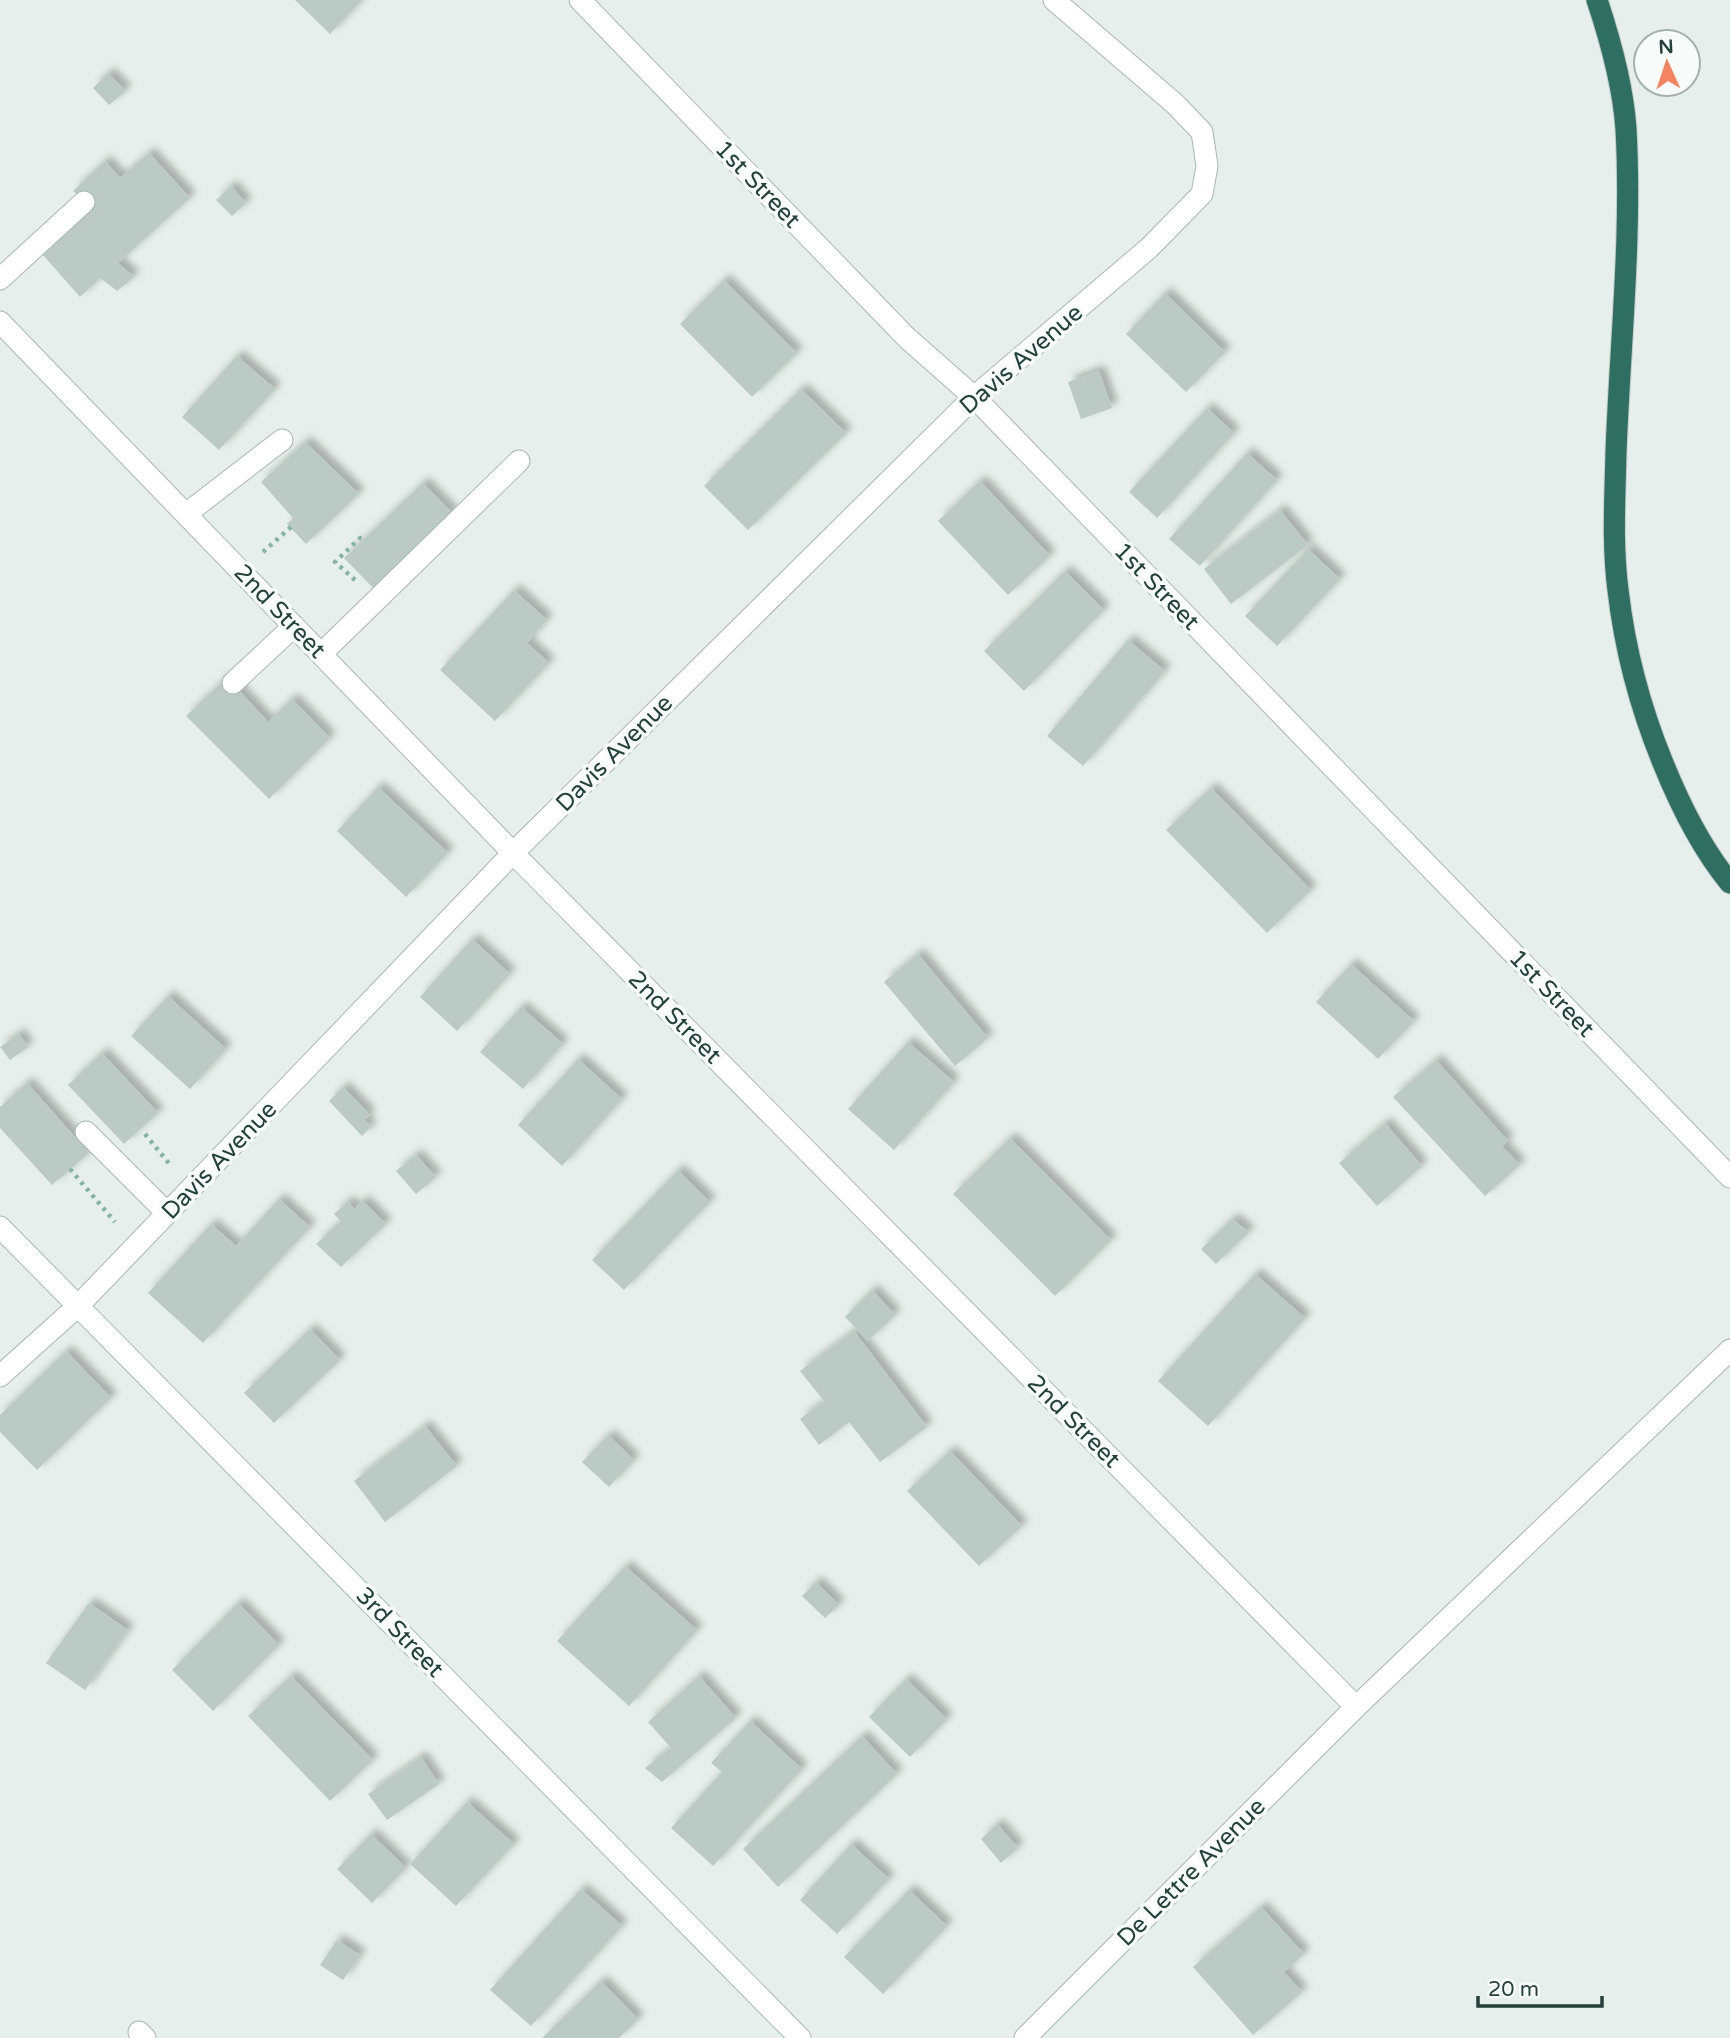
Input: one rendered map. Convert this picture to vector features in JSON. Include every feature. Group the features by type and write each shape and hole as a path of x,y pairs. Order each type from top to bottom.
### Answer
{"highway":[{"path":"1597,0 1614,54 1626,128 1626,223 1614,525 1623,627 1644,716 1676,794 1719,870 1730,883"}],"street":[{"name":"1st Street","path":"580,0 907,338 974,397 1730,1177"},
{"name":"Davis Avenue","path":"0,1376 79,1305 513,853 974,397 1149,248 1202,194 1207,166 1202,132 1175,104 1054,0"},
{"path":"0,279 84,202"},
{"name":"2nd Street","path":"0,322 513,853 1356,1707"},
{"path":"186,514 282,440"},
{"path":"321,654 519,461"},
{"path":"233,683 294,626"},
{"path":"86,1132 167,1213"},
{"name":"3rd Street","path":"0,1227 800,2038"},
{"name":"De Lettre Avenue","path":"1025,2038 1356,1707 1730,1350"}],"path":[{"path":"364,540 360,538 335,562 376,600"},
{"path":"145,1134 191,1189"},
{"path":"70,1169 136,1246"}],"building":[{"path":"295,0 362,0 330,34"},
{"path":"108,73 126,91 109,105 93,88"},
{"path":"149,153 190,198 118,263 134,277 117,291 100,278 80,297 43,255 91,208 73,191 105,161 120,178"},
{"path":"231,186 246,203 232,216 216,200"},
{"path":"724,280 797,353 752,397 680,324"},
{"path":"1165,293 1225,352 1186,392 1126,334"},
{"path":"237,356 275,389 219,450 182,417"},
{"path":"1099,371 1112,408 1081,419 1068,382"},
{"path":"801,389 846,433 748,530 704,486"},
{"path":"1207,408 1234,433 1157,518 1129,492"},
{"path":"305,442 359,494 306,544 287,524 293,518 261,482"},
{"path":"1247,453 1277,480 1200,566 1169,539"},
{"path":"980,481 1050,556 1008,595 938,521"},
{"path":"423,483 454,515 377,592 344,558"},
{"path":"1280,510 1308,545 1231,604 1204,569"},
{"path":"1308,549 1340,579 1277,646 1245,616"},
{"path":"1065,571 1104,610 1024,691 984,651"},
{"path":"514,590 547,620 527,643 549,663 495,721 440,670"},
{"path":"1128,640 1165,671 1083,766 1047,736"},
{"path":"227,677 268,722 292,699 330,738 269,799 186,716"},
{"path":"378,787 448,853 406,897 337,831"},
{"path":"1211,788 1311,890 1267,933 1166,830"},
{"path":"472,939 510,974 457,1031 420,997"},
{"path":"918,954 988,1038 955,1066 884,982"},
{"path":"1351,964 1414,1021 1378,1059 1316,1002"},
{"path":"168,996 226,1049 190,1089 131,1036"},
{"path":"521,1007 563,1044 523,1089 480,1052"},
{"path":"19,1034 28,1047 10,1060 0,1047"},
{"path":"908,1042 954,1082 894,1150 848,1109"},
{"path":"102,1053 158,1113 124,1144 68,1085"},
{"path":"578,1059 622,1099 562,1166 518,1125"},
{"path":"1436,1060 1508,1141 1502,1146 1520,1165 1485,1196 1393,1097"},
{"path":"27,1083 89,1153 52,1185 0,1128 0,1107"},
{"path":"343,1087 370,1115 364,1120 371,1127 362,1136 329,1101"},
{"path":"1385,1123 1422,1166 1377,1206 1339,1163"},
{"path":"1010,1138 1111,1240 1055,1296 953,1194"},
{"path":"416,1155 436,1177 416,1194 396,1171"},
{"path":"678,1170 710,1202 624,1290 592,1260"},
{"path":"279,1199 310,1227 203,1343 148,1293 211,1224 236,1246"},
{"path":"348,1201 354,1209 363,1201 386,1224 341,1267 316,1244 341,1221 334,1214"},
{"path":"1232,1219 1249,1232 1216,1264 1201,1249"},
{"path":"1255,1274 1305,1318 1208,1426 1158,1381"},
{"path":"872,1290 895,1315 868,1341 845,1317"},
{"path":"310,1329 340,1360 274,1423 244,1393"},
{"path":"854,1331 927,1427 880,1462 849,1422 819,1445 800,1419 824,1401 800,1371"},
{"path":"66,1351 111,1398 37,1470 0,1432 0,1415"},
{"path":"425,1426 457,1466 385,1522 354,1481"},
{"path":"608,1435 634,1460 609,1487 582,1462"},
{"path":"950,1451 1022,1526 979,1566 907,1491"},
{"path":"625,1566 697,1630 629,1706 557,1641"},
{"path":"816,1582 839,1605 825,1618 802,1596"},
{"path":"89,1603 128,1630 85,1690 46,1663"},
{"path":"238,1603 279,1645 213,1711 172,1670"},
{"path":"291,1676 373,1760 330,1801 248,1716"},
{"path":"699,1676 736,1718 662,1782 645,1768 671,1748 648,1722"},
{"path":"906,1679 947,1719 910,1757 869,1717"},
{"path":"750,1721 802,1769 713,1866 671,1828 722,1772 711,1763"},
{"path":"862,1736 897,1774 778,1887 743,1849"},
{"path":"421,1757 439,1784 387,1820 368,1794"},
{"path":"467,1802 514,1844 456,1906 410,1864"},
{"path":"997,1824 1018,1848 1001,1863 981,1839"},
{"path":"371,1834 406,1868 372,1903 337,1869"},
{"path":"851,1844 889,1879 837,1934 800,1900"},
{"path":"581,1889 622,1926 531,2026 490,1990"},
{"path":"909,1890 947,1926 883,1994 844,1957"},
{"path":"1261,1907 1304,1954 1284,1972 1302,1992 1253,2035 1193,1967"},
{"path":"337,1940 360,1955 343,1980 320,1965"},
{"path":"601,1981 638,2019 619,2038 542,2038"}]}
